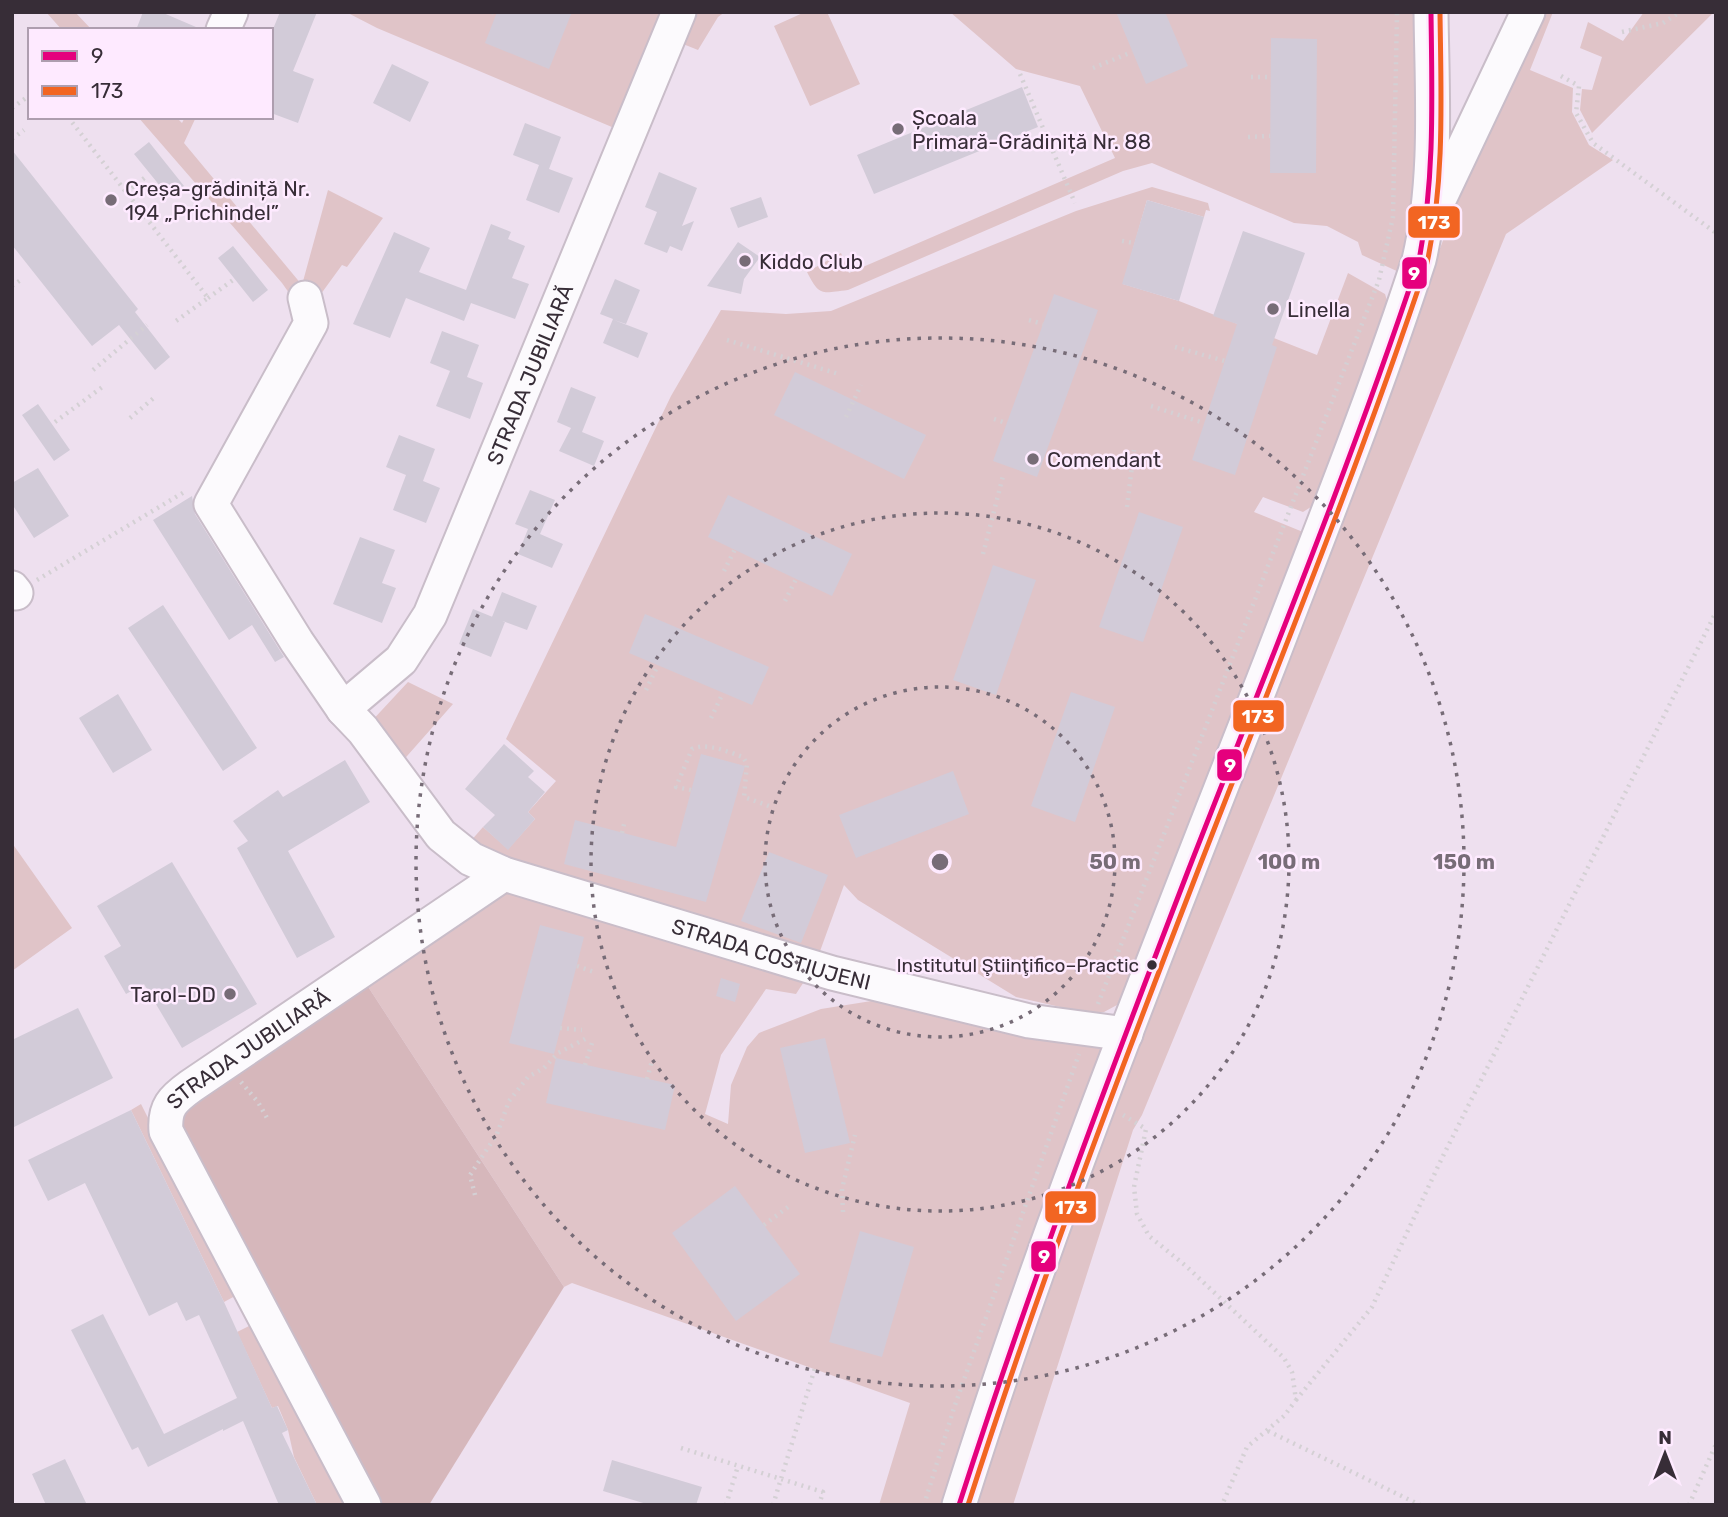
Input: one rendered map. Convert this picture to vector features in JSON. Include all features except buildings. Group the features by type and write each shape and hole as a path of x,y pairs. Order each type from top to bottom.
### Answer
{"street":[{"path":"224,28 231,12"},
{"name":"STRADA JUBILIARĂ","path":"343,709 401,660 430,615 679,12"},
{"path":"1426,229 1432,155 1431,12"},
{"path":"959,1505 1029,1293 1126,1034 1322,529 1408,292 1426,229 1528,12"},
{"path":"305,298 311,323 211,503 297,642 343,709 363,730 441,835 471,859 504,874"},
{"name":"STRADA JUBILIARĂ","path":"364,1505 166,1131 165,1115 172,1100 504,874"},
{"name":"STRADA COSTIUJENI","path":"504,874 832,974 1029,1021 1126,1034"}],"path":[{"path":"924,1505 954,1408 1088,1029 1379,280 1393,217 1397,12"},
{"path":"1622,32 1663,23 1681,12"},
{"path":"1093,68 1132,52"},
{"path":"1020,74 1075,202"},
{"path":"1560,76 1579,86 1577,113 1593,143 1716,233"},
{"path":"1251,77 1271,77"},
{"path":"12,108 28,96"},
{"path":"70,119 208,298"},
{"path":"12,139 24,130"},
{"path":"1248,137 1270,136"},
{"path":"126,192 147,176"},
{"path":"1122,241 1134,243"},
{"path":"12,286 22,279"},
{"path":"176,321 233,280"},
{"path":"1029,320 1043,324"},
{"path":"93,370 146,325"},
{"path":"727,340 839,374"},
{"path":"1175,347 1224,361"},
{"path":"55,422 104,385"},
{"path":"846,416 861,385"},
{"path":"130,418 156,396"},
{"path":"1152,406 1204,424"},
{"path":"994,419 1006,424"},
{"path":"1127,507 1134,450"},
{"path":"983,554 1003,475"},
{"path":"14,591 187,491"},
{"path":"724,572 735,549"},
{"path":"785,601 796,579"},
{"path":"1222,1505 1247,1447 1284,1416 1372,1307 1442,1158 1716,611"},
{"path":"646,690 658,665"},
{"path":"711,718 723,693"},
{"path":"691,790 676,788 692,749 707,747 743,757 747,764 744,797 769,806"},
{"path":"622,833 625,820"},
{"path":"577,966 594,972"},
{"path":"561,1028 582,1030"},
{"path":"475,1195 470,1175 497,1134 509,1101 527,1077 544,1068 558,1054 587,1038"},
{"path":"585,1065 592,1043"},
{"path":"647,1079 652,1061"},
{"path":"225,1063 258,1102 267,1118"},
{"path":"1101,1102 1146,1129 1134,1188 1137,1214 1149,1236 1186,1266 1284,1358 1292,1372 1296,1399"},
{"path":"843,1212 842,1189 855,1135"},
{"path":"764,1225 788,1207"},
{"path":"774,1505 815,1368"},
{"path":"1268,1431 1420,1505"},
{"path":"1689,1505 1716,1444"},
{"path":"681,1448 822,1492 819,1505"},
{"path":"726,1505 738,1466"}],"shaded area":[{"path":"46,12 75,12 90,28 60,28"},
{"path":"346,12 669,12 619,130 377,28"},
{"path":"688,12 725,12 718,17 698,50 678,42"},
{"path":"805,12 827,12 860,84 810,106 774,26"},
{"path":"950,12 1416,12 1415,210 1401,273 1362,255 1358,242 1327,226 1294,223 1152,163 1123,171 848,290 822,292 807,272 841,253 849,273 1115,158 1080,86 1016,69"},
{"path":"1543,12 1553,12 1530,70 1573,88 1572,112 1589,145 1613,160 1506,234 1142,1115 1133,1130 1013,1505 971,1505 1003,1405 1467,177"},
{"path":"1644,12 1714,12 1592,133 1580,110 1582,89 1592,90 1602,57 1580,48 1588,22 1623,41"},
{"path":"140,119 178,119 182,123 184,119 195,119 184,143 302,285 328,190 383,218 347,267 342,265 318,298 294,300"},
{"path":"1152,187 1208,203 1210,211 1206,210 1204,217 1147,200 1123,284 1179,301 1317,355 1348,273 1385,294 1389,307 1314,505 1303,512 1263,497 1254,512 1303,532 1129,990 1117,1005 1104,1012 1087,1013 1016,997 858,900 844,885 819,954 526,870 469,843 483,827 508,849 535,819 528,812 556,781 506,739 671,396 721,310 786,314 831,311 1076,211"},
{"path":"408,682 453,704 400,764 368,725"},
{"path":"12,843 72,928 12,971"},
{"path":"512,884 638,926 687,948 807,977 796,994 766,989 721,1055 705,1114 728,1124 731,1085 747,1047 759,1033 821,1009 884,999 1094,1039 1105,1051 946,1505 879,1505 910,1403 572,1283 564,1287 365,982"},
{"path":"365,982 564,1287 429,1505 379,1505 178,1120 178,1112"},
{"path":"141,1104 237,1295 224,1302 131,1110"},
{"path":"251,1325 353,1505 317,1505 294,1457 288,1430 278,1406 272,1408 237,1332"}],"transit line":[{"name":"9","path":"959,1505 1012,1345 1098,1107 1336,491 1419,260 1430,168 1431,12"},
{"name":"173","path":"968,1505 1021,1345 1078,1187 1345,493 1427,263 1439,169 1440,12"}],"place":[{"name":"Școala Primară-Grădiniță Nr. 88","path":"898,129"},
{"name":"Creșa-grădiniță Nr. 194 „Prichindel”","path":"111,200"},
{"name":"Kiddo Club","path":"745,261"},
{"name":"Linella","path":"1273,309"},
{"name":"Comendant","path":"1033,459"},
{"name":"Institutul Ştiinţifico–Practic","path":"1152,965"},
{"name":"Tarol-DD","path":"230,994"}]}
